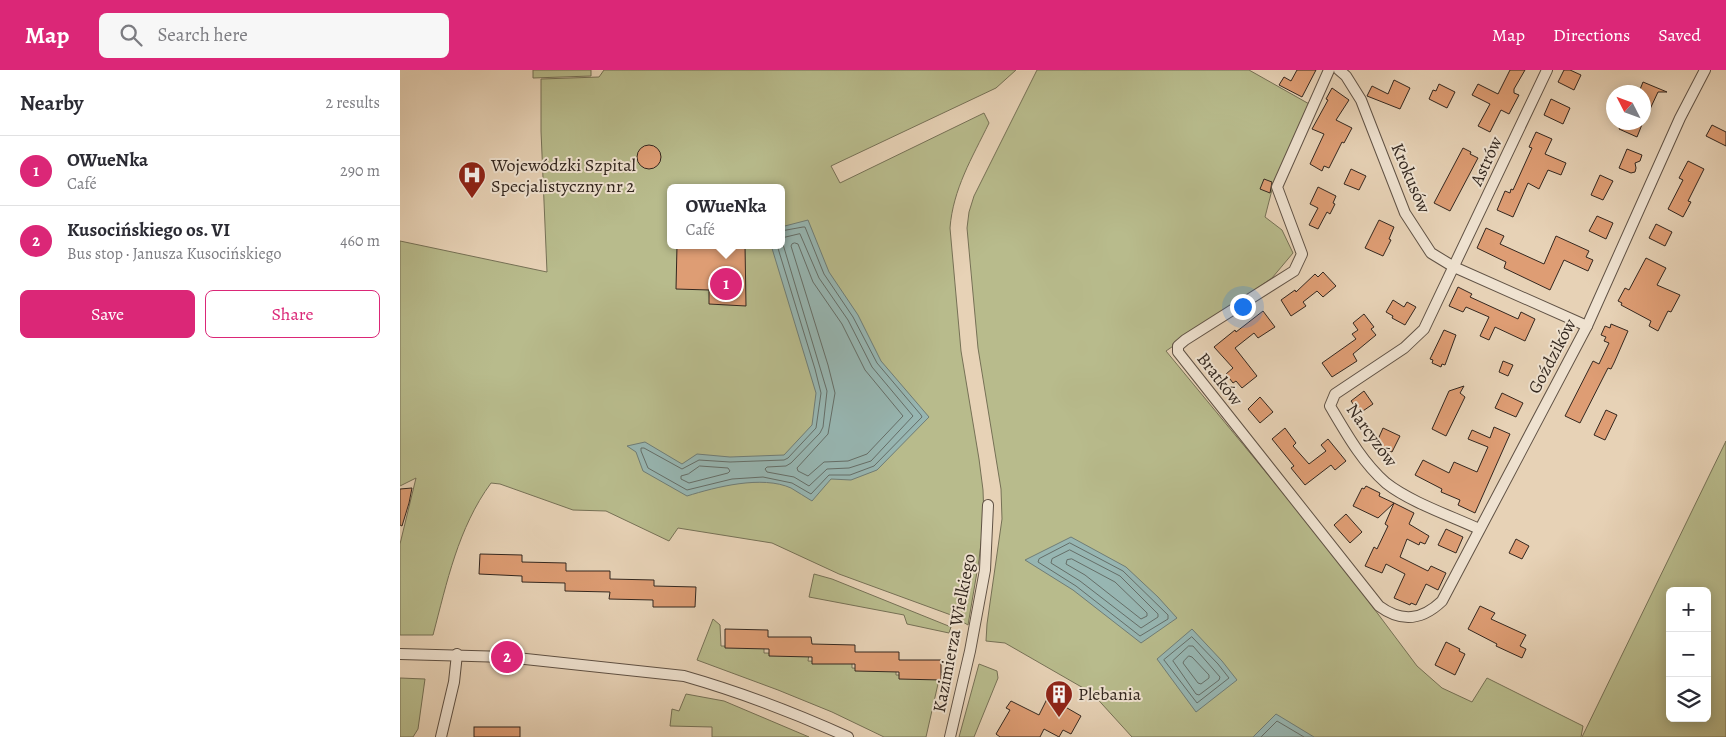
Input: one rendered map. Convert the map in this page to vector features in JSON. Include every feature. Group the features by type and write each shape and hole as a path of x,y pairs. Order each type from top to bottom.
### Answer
{"street":[{"name":"Bratków","path":"1329,70 1277,187 1302,254 1294,271 1185,340 1178,346 1178,352 1379,606 1390,614"},
{"name":"Krokusów","path":"1339,70 1346,76 1361,100 1405,213 1431,253 1454,267 1587,326"},
{"name":"Astrów","path":"1454,267 1547,70"},
{"name":"Goździków","path":"1390,614 1407,618 1422,615 1433,610 1442,601 1587,326 1680,118 1705,70"},
{"name":"Narcyzów","path":"1454,267 1424,329 1404,348 1335,394 1330,406 1354,446 1386,483 1407,496 1479,529"},
{"name":"Kazimierza Wielkiego","path":"950,737 970,651 985,570 988,505"},
{"path":"400,654 457,654 507,657 684,676 805,718 848,737"},
{"path":"441,737 454,682 457,654"}],"green space":[{"path":"533,70 591,70 591,76 533,78"},
{"path":"604,70 1016,70 996,88 831,166 840,183 984,113 989,123 959,187 950,228 961,351 983,490 984,518 968,625 951,615 839,574 772,543 678,528 669,541 606,511 573,510 500,484 491,483 470,518 462,537 449,575 433,635 400,635 400,544 416,478 400,486 400,241 547,272 541,131 541,79 599,77"},
{"path":"1037,70 1249,70 1311,105 1274,182 1265,217 1282,230 1293,253 1272,278 1166,351 1330,550 1417,666 1442,688 1472,702 1487,678 1583,726 1581,737 1132,737 1092,693 1005,643 986,641 1002,519 1001,489 978,348 967,228 974,196"},
{"path":"1726,441 1726,737 1582,737"},
{"path":"814,574 832,579 951,627 949,633 907,624 904,615 809,597"},
{"path":"713,619 720,625 721,646 764,647 764,653 809,654 808,661 852,663 852,668 896,670 896,675 940,675 926,737 884,737 832,712 697,660"},
{"path":"979,664 997,671 998,678 974,737 959,737"},
{"path":"400,678 425,679 418,729 413,737 400,737"},
{"path":"686,694 724,701 809,737 712,737 712,727 670,726 672,709 679,711"}],"water":[{"path":"808,220 829,272 858,315 881,361 929,417 877,470 851,480 831,479 812,501 791,488 767,482 725,486 687,496 643,471 636,452 627,446 645,442 682,464 697,454 730,457 784,455 812,425 816,393 772,249 785,249 785,226"},
{"path":"1071,537 1126,567 1177,618 1141,643 1073,590 1025,560"},
{"path":"1192,629 1237,680 1196,712 1157,659"},
{"path":"1276,714 1314,737 1253,737"}],"building":[{"path":"1297,70 1316,70 1302,97 1279,85 1284,77 1291,81"},
{"path":"1510,70 1525,70 1514,89 1514,93 1519,95 1509,114 1501,110 1490,132 1478,126 1490,104 1472,95 1478,84 1498,94"},
{"path":"1564,70 1570,70 1581,75 1574,90 1558,82"},
{"path":"1394,80 1410,88 1400,109 1367,96 1372,86 1388,94"},
{"path":"1439,84 1455,92 1447,108 1429,99 1433,90 1436,91"},
{"path":"1651,85 1667,92 1658,92 1651,107"},
{"path":"1332,88 1349,100 1336,120 1352,128 1344,143 1342,142 1329,168 1324,166 1322,171 1310,164 1324,134 1312,129 1328,100 1326,99"},
{"path":"1551,99 1570,108 1563,124 1544,115"},
{"path":"1712,125 1726,132 1726,146 1706,136"},
{"path":"1621,130 1640,130 1637,137"},
{"path":"1536,132 1552,139 1545,154 1566,163 1561,175 1548,170 1539,189 1528,183 1513,217 1497,210 1505,191 1510,193 1511,189 1513,190 1532,148 1529,147"},
{"path":"649,145 658,148 661,157 658,166 649,169 640,166 637,157 640,148"},
{"path":"1463,148 1478,158 1450,211 1434,203"},
{"path":"1627,149 1642,155 1640,161 1635,163 1635,172 1631,173 1619,168"},
{"path":"1688,161 1704,169 1688,201 1691,202 1683,217 1668,209 1683,180 1679,178"},
{"path":"1351,169 1366,176 1359,190 1344,184"},
{"path":"1600,175 1613,181 1603,200 1591,195"},
{"path":"1264,179 1272,182 1270,193 1260,189"},
{"path":"1318,187 1336,196 1333,203 1335,204 1330,214 1327,212 1318,229 1309,225 1318,208 1310,204"},
{"path":"1597,216 1613,223 1606,239 1589,231"},
{"path":"1379,220 1394,227 1389,239 1391,240 1383,256 1365,248"},
{"path":"1656,224 1672,232 1665,246 1649,238"},
{"path":"1486,228 1504,236 1500,244 1544,264 1556,236 1589,251 1586,257 1593,260 1588,271 1564,260 1550,290 1504,268 1506,262 1477,248"},
{"path":"677,249 745,249 746,306 709,304 709,290 676,289"},
{"path":"1646,258 1666,268 1657,285 1680,295 1671,312 1668,311 1658,331 1649,326 1651,321 1621,305 1622,303 1618,301 1625,288 1629,290"},
{"path":"1323,272 1336,286 1323,297 1317,291 1303,302 1306,306 1291,316 1281,300 1295,290 1296,292 1315,274 1318,277"},
{"path":"1458,287 1472,294 1470,297 1518,319 1521,312 1535,319 1525,341 1495,327 1489,340 1480,336 1489,317 1466,307 1463,312 1449,306"},
{"path":"1393,300 1404,307 1407,302 1416,307 1405,325 1392,318 1393,316 1386,312"},
{"path":"1263,311 1275,327 1258,338 1254,333 1235,348 1257,376 1242,388 1236,381 1233,383 1226,374 1233,368 1214,347"},
{"path":"1364,314 1374,327 1371,329 1376,335 1353,354 1357,361 1332,377 1322,363 1356,339 1352,334 1358,330 1353,323"},
{"path":"1611,324 1628,331 1611,369 1608,368 1580,423 1565,416 1593,361 1599,364 1609,343 1604,341 1606,337 1601,335 1605,326 1610,328"},
{"path":"1444,330 1456,335 1445,365 1442,364 1441,367 1432,363 1433,360 1430,359"},
{"path":"1503,361 1513,365 1508,376 1499,372"},
{"path":"1464,386 1460,393 1465,397 1446,436 1432,429 1449,391"},
{"path":"1364,391 1373,404 1360,413 1351,401"},
{"path":"1502,393 1523,403 1516,417 1495,408"},
{"path":"1260,397 1273,412 1260,423 1248,409"},
{"path":"1606,410 1617,415 1605,440 1594,435"},
{"path":"1494,427 1510,434 1475,513 1458,505 1460,500 1441,492 1442,489 1415,475 1423,460 1449,473 1454,462 1477,472 1488,447 1468,439 1472,430 1490,438"},
{"path":"1285,428 1296,443 1293,446 1309,464 1326,451 1321,445 1328,439 1346,461 1335,470 1331,465 1305,485 1291,468 1294,466 1272,439"},
{"path":"1383,428 1400,436 1392,452 1376,444"},
{"path":"1366,486 1380,493 1379,496 1394,503 1378,518 1353,506 1362,488 1364,489"},
{"path":"412,488 402,526 400,525 400,489"},
{"path":"1394,503 1414,513 1409,524 1429,536 1425,544 1420,542 1419,545 1407,539 1400,557 1428,571 1431,566 1446,573 1438,590 1426,584 1416,605 1411,603 1410,605 1394,598 1405,574 1386,564 1382,573 1365,566 1374,547 1377,549 1388,526 1385,524"},
{"path":"1346,514 1362,532 1350,543 1334,525"},
{"path":"1446,529 1463,537 1456,553 1438,545"},
{"path":"1516,539 1529,546 1522,559 1509,553"},
{"path":"480,554 522,555 522,562 566,563 566,571 610,571 610,579 654,580 654,586 696,587 695,607 653,607 653,600 609,599 610,592 565,591 565,583 522,582 522,576 479,574"},
{"path":"1480,606 1495,613 1491,619 1526,635 1520,646 1526,649 1522,658 1496,646 1497,644 1468,629"},
{"path":"725,629 768,630 768,637 811,637 812,644 855,645 855,652 899,652 899,660 941,660 941,680 899,679 899,672 855,671 855,664 812,664 812,657 769,656 769,649 725,648"},
{"path":"1446,642 1460,649 1459,651 1465,654 1455,675 1435,665"},
{"path":"1048,697 1081,716 1071,734 1063,730 1059,737 1044,729 1040,737 1000,737 996,734 1010,710 1006,708 1011,701 1039,715"},
{"path":"474,727 520,727 520,737 474,737"}],"place":[{"name":"Wojewódzki Szpital Specjalistyczny nr 2","path":"472,199"},
{"name":"OWueNka","path":"726,284"},
{"name":"Kusocińskiego os. VI","path":"507,657"},
{"name":"Plebania","path":"1059,718"}]}
